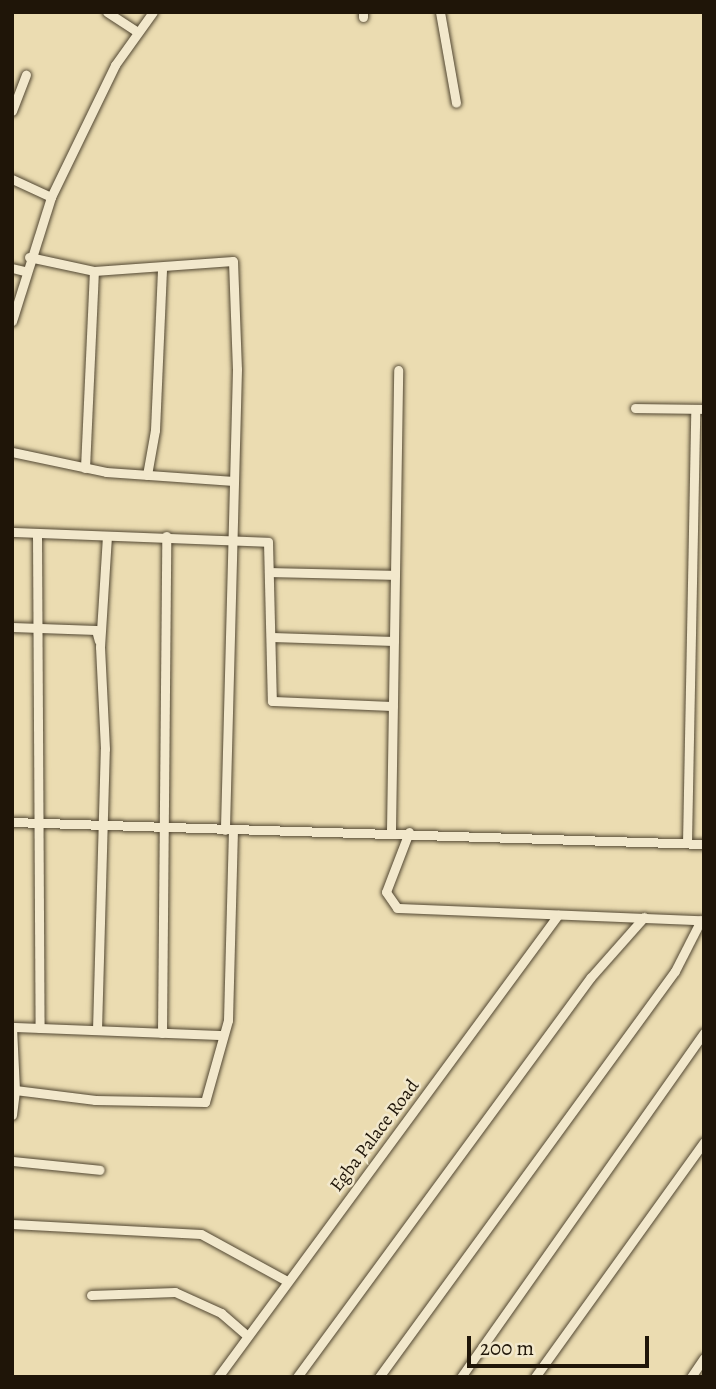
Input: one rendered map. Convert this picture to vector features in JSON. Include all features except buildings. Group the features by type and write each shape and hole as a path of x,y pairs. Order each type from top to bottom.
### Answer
{"street":[{"path":"107,12 138,32"},
{"path":"12,321 24,271 51,197 115,65 153,12"},
{"path":"440,12 456,103"},
{"path":"12,111 26,75"},
{"path":"12,179 51,197"},
{"path":"15,1090 195,1106 210,1091 221,1035 228,1020 229,540 233,481 233,261 162,269 94,271 29,257"},
{"path":"12,268 24,271"},
{"path":"147,475 155,430 162,269"},
{"path":"85,468 94,271"},
{"path":"391,830 398,370"},
{"path":"635,408 700,409 687,843"},
{"path":"12,453 85,468 233,481"},
{"path":"12,532 268,542 272,572 272,701 393,706"},
{"path":"37,533 43,824 40,1028"},
{"path":"97,1030 102,824 100,647 107,536"},
{"path":"162,1033 167,828 166,536"},
{"path":"272,572 395,575"},
{"path":"12,627 96,630 102,735"},
{"path":"272,637 394,641"},
{"path":"12,822 229,830 391,830 704,844"},
{"path":"379,1377 675,971 702,920 397,908 386,892 409,832"},
{"name":"Egba Palace Road","path":"218,1377 286,1281 558,915"},
{"path":"297,1377 591,977 644,917"},
{"path":"12,1115 15,1090 13,1027 221,1035"},
{"path":"461,1377 704,1033"},
{"path":"535,1377 704,1142"},
{"path":"12,1161 100,1170"},
{"path":"12,1224 201,1234 286,1281"},
{"path":"91,1295 175,1292 221,1313 247,1336"},
{"path":"691,1377 704,1358"}]}
